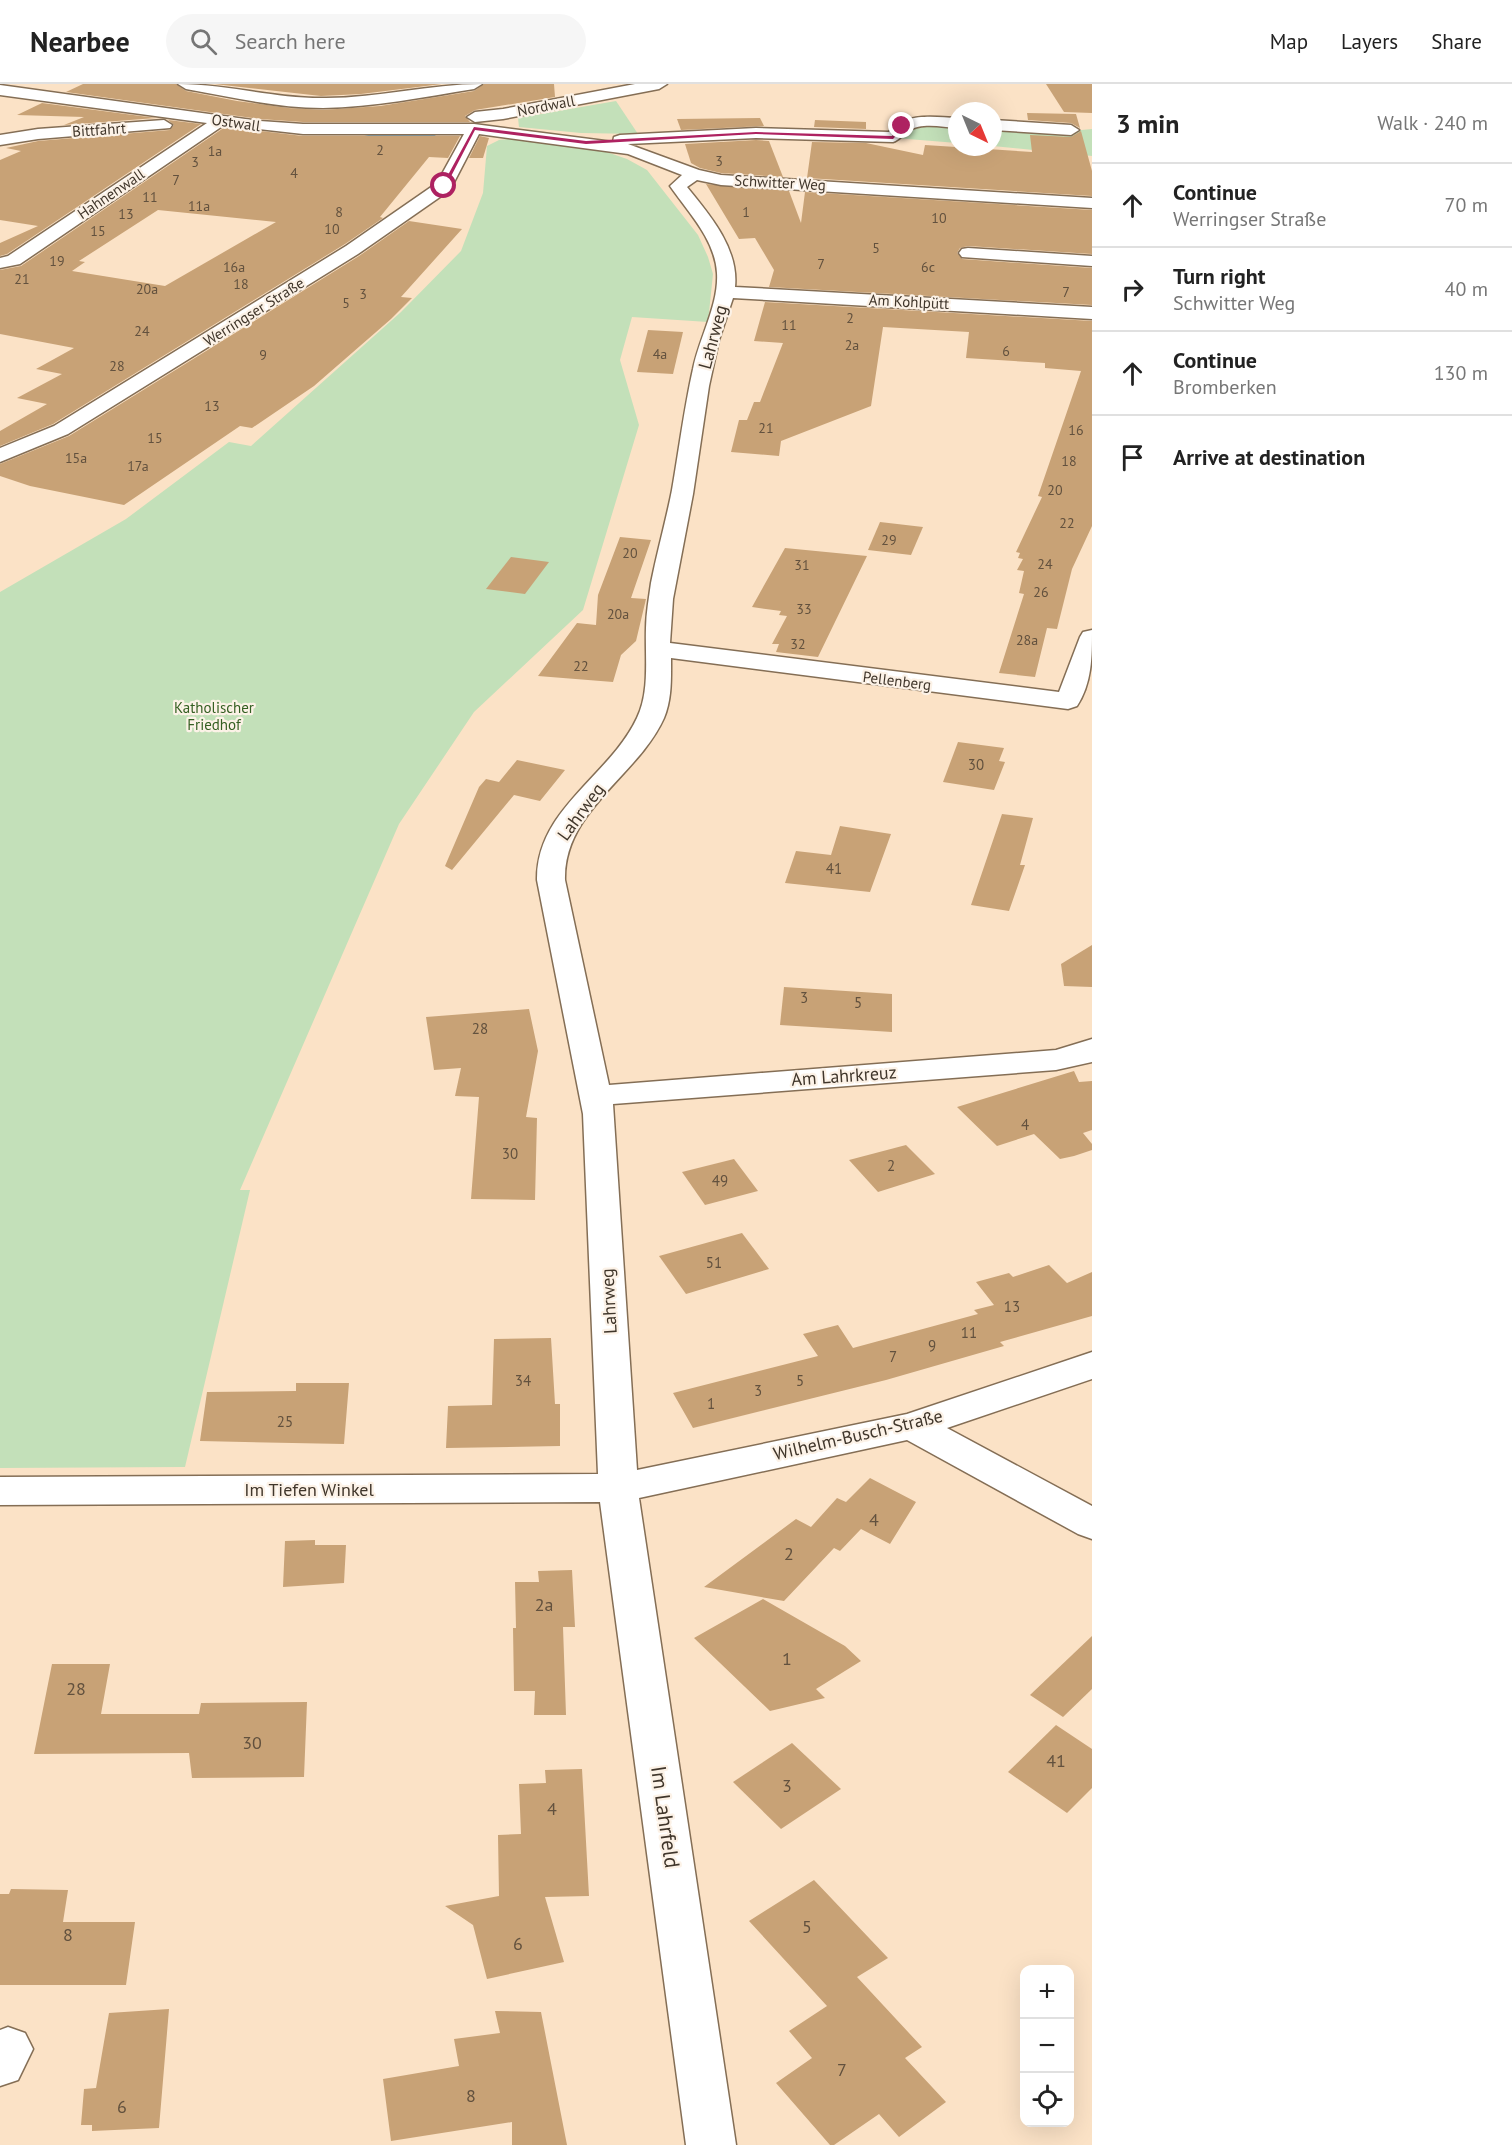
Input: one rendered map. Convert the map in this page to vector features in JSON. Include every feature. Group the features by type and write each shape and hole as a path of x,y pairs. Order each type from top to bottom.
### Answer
{"street":[{"path":"186,84 306,102 408,96 474,84"},
{"path":"377,84 455,118"},
{"name":"Nordwall","path":"455,118 503,114 659,84"},
{"name":"Ostwall","path":"0,90 220,121 303,129 381,128 455,118"},
{"name":"Bittfahrt","path":"0,140 38,134 163,125 198,117"},
{"name":"Schwitter Weg","path":"455,118 632,150 694,174 721,180 1092,203"},
{"name":"Werringser Straße","path":"0,456 61,430 352,250 444,186 455,118"},
{"path":"23,119 36,125 38,134"},
{"name":"Hahnenwall","path":"0,263 14,260 220,121"},
{"path":"586,142 756,133 893,137 902,126 912,123 948,123"},
{"path":"1002,126 1071,130"},
{"name":"Lahrweg","path":"618,1488 599,1114 551,880 552,858 573,816 631,751 651,716 656,699 658,614 682,496 706,351 725,292 725,261 718,244 678,186 694,174"},
{"path":"968,253 1092,261"},
{"name":"Am Kohlpütt","path":"725,292 1092,313"},
{"name":"Pellenberg","path":"658,649 1068,701 1092,637"},
{"name":"Am Lahrkreuz","path":"595,1096 1056,1060 1085,1054 1092,1049"},
{"name":"Wilhelm-Busch-Straße","path":"618,1488 912,1426 1092,1365"},
{"path":"912,1426 1092,1524"},
{"name":"Im Tiefen Winkel","path":"0,1491 618,1488"},
{"name":"Im Lahrfeld","path":"618,1488 711,2145"}],"green space":[{"path":"616,101 638,134 581,133 519,127 518,118"},
{"path":"948,124 948,142 895,138 905,126"},
{"path":"1002,127 1071,131 1092,129 1092,156 1002,147"},
{"name":"Katholischer Friedhof","path":"517,138 601,150 627,159 647,170 698,235 708,257 713,274 708,322 632,317 620,360 639,425 583,610 474,712 399,824 240,1190 250,1190 185,1467 0,1468 0,592 126,519 229,442 251,446 401,312 461,251 483,193 487,146 499,140"}],"building":[{"path":"83,84 176,84 186,91 237,101 323,110 380,106 437,97 474,91 484,84 554,84 555,97 475,110 465,116 470,122 303,122 260,119 66,92"},
{"path":"214,84 442,84 361,94 321,96"},
{"path":"1046,84 1092,84 1092,113 1064,112"},
{"path":"42,103 156,118 64,125 84,117 17,115"},
{"path":"1027,113 1076,114 1080,128 1071,123 1028,120"},
{"path":"760,118 764,126 681,130 677,119"},
{"path":"168,120 201,124 7,254 0,256 0,243 38,226 0,220 0,160 21,151 6,148 38,141 170,130 174,125"},
{"path":"815,120 866,122 866,129 814,127"},
{"path":"225,127 303,136 460,136 448,158 429,157 380,217 383,218 345,244 53,424 0,446 0,431 47,404 17,398 62,374 36,369 74,348 0,334 0,270 21,266","holes":["158,210 276,222 165,286 72,271 85,262 79,261"]},
{"path":"1081,131 1092,171 1092,196 807,178 812,142 866,143 923,155 925,145 948,147 948,156 1002,156 1002,150 1032,152 1030,135 1071,137"},
{"path":"480,136 489,138 483,158 469,158"},
{"path":"769,141 783,177 721,173 700,168 691,163 685,144"},
{"path":"706,184 789,191 801,223 805,192 1092,210 1092,254 968,246 960,248 957,253 962,259 1092,268 1092,305 769,287 774,270 755,238 739,239"},
{"path":"409,221 462,229 401,297 412,298 391,319 314,386 252,428 240,426 124,505 30,486 0,476 0,464 69,436 359,256"},
{"path":"765,302 1092,321 1092,526 1072,569 1057,629 1047,628 1035,677 999,673 1024,594 1019,593 1024,571 1017,570 1023,559 1018,558 1020,553 1016,552 1042,497 1038,496 1081,371 1045,368 1045,363 966,358 969,332 883,327 871,406 781,441 779,456 731,452 739,420 747,420 754,402 760,402 783,343 754,341"},
{"path":"648,330 683,332 673,374 637,372"},
{"path":"880,522 923,527 911,555 868,550"},
{"path":"620,537 651,540 631,598 646,599 636,641 621,655 613,682 538,676 577,623 596,625 598,595"},
{"path":"785,548 867,556 818,657 776,652 779,644 772,644 787,616 779,615 781,611 752,607"},
{"path":"511,557 549,562 525,594 486,589"},
{"path":"958,742 1004,748 999,761 1005,762 994,790 943,782"},
{"path":"517,760 565,770 540,801 514,795 452,870 445,866 479,787 486,779 499,782"},
{"path":"1002,814 1033,818 1020,865 1025,865 1009,911 971,905"},
{"path":"840,826 891,834 870,892 785,883 796,851 831,855"},
{"path":"1092,945 1092,987 1064,986 1061,964"},
{"path":"784,987 892,994 892,1032 780,1025"},
{"path":"529,1009 538,1051 526,1117 537,1118 535,1200 471,1199 479,1097 455,1096 461,1068 434,1070 426,1017"},
{"path":"1074,1071 1079,1082 1092,1081 1092,1130 1083,1133 1092,1144 1092,1150 1074,1156 1060,1159 1034,1134 997,1146 957,1107"},
{"path":"906,1145 935,1174 878,1192 849,1160"},
{"path":"734,1159 758,1191 705,1205 682,1172"},
{"path":"742,1233 769,1269 686,1294 659,1256"},
{"path":"1049,1265 1067,1283 1092,1272 1092,1316 1000,1342 1004,1346 886,1380 693,1428 673,1393 818,1356 803,1334 838,1325 853,1348 978,1314 974,1310 994,1305 976,1282 1009,1273 1013,1277"},
{"path":"551,1338 555,1404 560,1404 560,1446 446,1448 448,1406 492,1405 494,1339"},
{"path":"296,1383 349,1383 344,1444 200,1441 207,1392 296,1391"},
{"path":"870,1478 916,1502 890,1544 861,1529 840,1551 834,1548 784,1601 704,1587 796,1519 811,1527 837,1498 846,1502"},
{"path":"315,1540 315,1545 346,1545 344,1583 283,1587 285,1541"},
{"path":"572,1570 575,1627 563,1627 566,1715 534,1715 535,1691 514,1691 515,1582 539,1582 538,1571"},
{"path":"763,1599 845,1646 861,1661 816,1689 825,1698 770,1711 694,1638"},
{"path":"1092,1636 1092,1689 1063,1717 1030,1695"},
{"path":"52,1664 110,1664 101,1714 199,1714 201,1703 307,1702 304,1777 192,1778 189,1753 34,1754"},
{"path":"1056,1725 1092,1749 1092,1788 1067,1813 1008,1772"},
{"path":"792,1743 841,1789 781,1829 733,1782"},
{"path":"582,1769 589,1896 545,1897 564,1962 487,1979 473,1925 445,1906 499,1896 498,1835 521,1834 519,1784 546,1783 545,1770"},
{"path":"814,1880 888,1958 857,1977 922,2047 905,2058 946,2102 899,2137 879,2114 834,2145 830,2145 776,2083 812,2058 789,2031 827,2006 749,1921"},
{"path":"11,1889 68,1890 63,1922 135,1922 126,1985 0,1985 0,1894 9,1894"},
{"path":"169,2009 159,2128 92,2131 92,2125 81,2125 84,2089 96,2088 109,2013"},
{"path":"495,2011 541,2012 567,2145 512,2145 512,2122 391,2141 383,2079 459,2066 454,2039 500,2033"}],"waterway":[{"path":"359,138 381,134 433,135"}],"route":[{"path":"444,186 474,129 586,142 756,133 893,137 902,126"}]}
